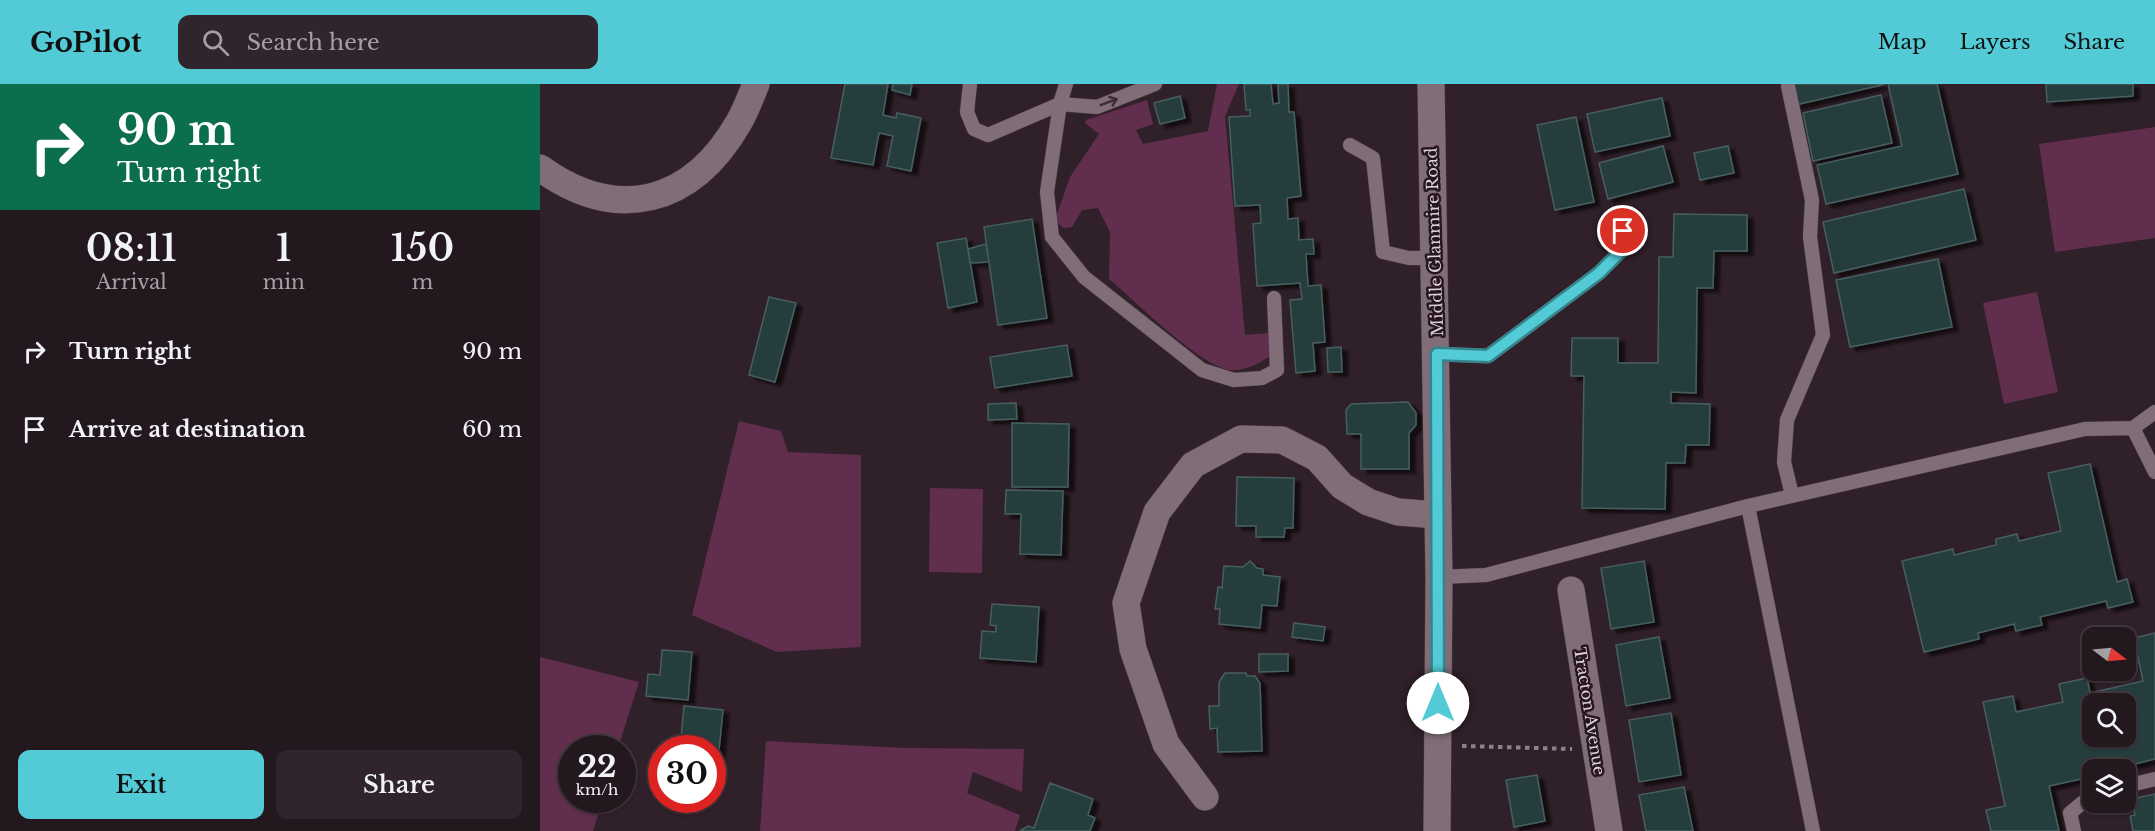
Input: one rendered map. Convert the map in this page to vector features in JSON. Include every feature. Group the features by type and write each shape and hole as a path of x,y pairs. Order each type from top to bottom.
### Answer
{"street":[{"path":"540,168 559,182 600,199 646,199 680,188 712,159 739,122 756,84"},
{"name":"Middle Glanmire Road","path":"1431,84 1439,577 1437,831"},
{"path":"1205,797 1166,744 1133,649 1126,603 1157,512 1193,465 1241,439 1282,440 1317,458 1342,486 1368,502 1398,512 1437,515"},
{"name":"Tracton Avenue","path":"1571,590 1609,831"}],"lane":[{"path":"970,84 967,112 974,129 988,135 1060,104 1097,107 1155,84"},
{"path":"1066,84 1060,104 1047,192 1052,237 1084,277 1202,370 1234,380 1262,378 1277,370 1274,298"},
{"path":"1788,86 1812,200 1810,237 1823,335 1787,420 1784,462 1792,495"},
{"path":"1350,145 1373,158 1383,252 1409,258 1434,258"},
{"path":"1437,354 1488,356 1599,273 1624,248 1621,215"},
{"path":"1439,577 1486,575 1792,495 2085,429 2133,428 2155,412"},
{"path":"2133,428 2155,472"},
{"path":"1748,506 1813,831"},
{"path":"2136,784 2155,779"},
{"path":"2074,831 2070,813 2082,803"}],"path":[{"path":"1438,746 1597,750"}],"shaded area":[{"path":"1217,84 1239,84 1225,116 1245,335 1269,333 1270,356 1252,366 1236,370 1219,367 1186,346 1109,279 1110,232 1098,208 1082,210 1072,227 1063,228 1055,220 1070,177 1099,134 1085,123 1086,120 1147,100 1153,124 1136,130 1143,144 1208,131"},
{"path":"2155,127 2155,238 2055,252 2039,144"},
{"path":"2037,292 2058,392 2004,404 1983,303"},
{"path":"739,421 781,431 788,452 861,455 861,647 777,652 692,615"},
{"path":"930,488 983,489 982,573 929,572"},
{"path":"540,657 639,682 622,735 558,735 558,813 599,813 593,831 540,831"},
{"path":"766,741 905,748 1024,749 1022,792 973,772 967,793 1020,815 1015,831 760,831"}],"building":[{"path":"845,84 888,84 883,115 896,118 897,113 921,118 911,171 887,166 893,136 879,133 873,165 831,158"},
{"path":"893,84 912,84 910,95 892,90"},
{"path":"1244,84 1271,84 1273,104 1279,103 1278,84 1288,84 1289,112 1294,112 1301,196 1287,198 1288,219 1298,218 1299,240 1313,239 1314,254 1306,254 1308,286 1321,285 1325,342 1313,343 1315,371 1296,373 1290,300 1302,299 1300,283 1257,286 1253,224 1261,223 1260,205 1235,206 1229,117 1250,116 1250,110 1246,110"},
{"path":"1790,84 1886,84 1795,105"},
{"path":"1888,84 1937,84 1958,174 1826,204 1817,165 1902,146"},
{"path":"2046,84 2133,84 2133,96 2047,102"},
{"path":"1881,95 1892,143 1813,161 1803,113"},
{"path":"1180,96 1185,118 1160,124 1154,103"},
{"path":"1662,98 1670,136 1595,152 1587,114"},
{"path":"1576,117 1594,202 1555,210 1537,125"},
{"path":"1663,146 1673,182 1608,199 1599,163"},
{"path":"1728,146 1734,173 1700,180 1694,153"},
{"path":"1964,189 1976,240 1834,273 1823,222"},
{"path":"1674,214 1747,215 1747,251 1714,251 1713,288 1697,288 1696,393 1671,392 1671,403 1710,404 1709,445 1686,445 1685,463 1666,463 1665,509 1582,508 1584,376 1571,376 1572,338 1618,338 1618,363 1658,363 1659,257 1673,257"},
{"path":"1032,219 1047,318 998,325 984,227"},
{"path":"966,238 977,302 948,308 937,243"},
{"path":"986,244 989,262 970,263 968,249"},
{"path":"1938,259 1952,327 1850,347 1836,280"},
{"path":"769,297 796,303 775,382 749,375"},
{"path":"1067,345 1072,376 995,388 990,357"},
{"path":"1341,347 1342,372 1328,372 1327,348"},
{"path":"1408,402 1416,413 1416,425 1409,433 1409,469 1361,469 1361,434 1347,434 1346,410 1351,404"},
{"path":"1016,403 1017,419 988,420 988,404"},
{"path":"1012,423 1069,424 1068,487 1012,487"},
{"path":"2090,464 2117,582 2127,579 2133,602 2108,608 2106,601 2040,617 2042,625 2016,631 2014,624 1978,633 1979,639 1924,652 1902,561 1953,549 1954,555 1996,545 1996,539 2017,534 2019,541 2061,531 2048,473"},
{"path":"1237,477 1294,478 1293,528 1285,528 1284,537 1256,537 1256,526 1236,526"},
{"path":"1006,490 1063,491 1061,555 1020,554 1021,514 1005,514"},
{"path":"1250,561 1257,568 1263,569 1263,575 1280,577 1277,606 1262,605 1260,628 1219,624 1220,609 1215,609 1218,587 1222,588 1224,566 1243,567"},
{"path":"1644,561 1654,622 1611,629 1601,568"},
{"path":"992,604 1039,607 1036,662 980,658 982,631 996,632 996,626 990,625"},
{"path":"1294,623 1325,627 1323,641 1292,637"},
{"path":"2155,633 2155,759 2136,764 2136,759 2082,759 2082,783 2081,779 2049,786 2059,831 1991,831 1986,810 2005,806 1983,702 2013,696 2016,712 2063,702 2059,684 2082,679 2082,681 2088,681 2090,693 2143,681 2136,638"},
{"path":"1659,637 1670,698 1626,706 1616,645"},
{"path":"662,650 692,652 688,700 646,696 648,674 660,675"},
{"path":"1259,654 1288,654 1288,671 1259,672"},
{"path":"1225,673 1246,673 1247,676 1255,676 1260,683 1262,751 1218,752 1217,728 1210,729 1209,706 1219,706 1219,682"},
{"path":"684,706 723,710 720,735 681,735"},
{"path":"1671,713 1681,775 1639,782 1629,720"},
{"path":"1537,775 1545,821 1514,827 1506,780"},
{"path":"1050,783 1093,799 1088,815 1095,818 1090,831 1020,831 1028,826 1034,828"},
{"path":"1684,787 1693,831 1646,831 1639,795"},
{"path":"2155,794 2155,831 2133,831 2130,816 2136,813 2136,798"}],"route":[{"path":"1438,703 1437,354 1488,356 1599,273 1624,248 1623,231"}]}
